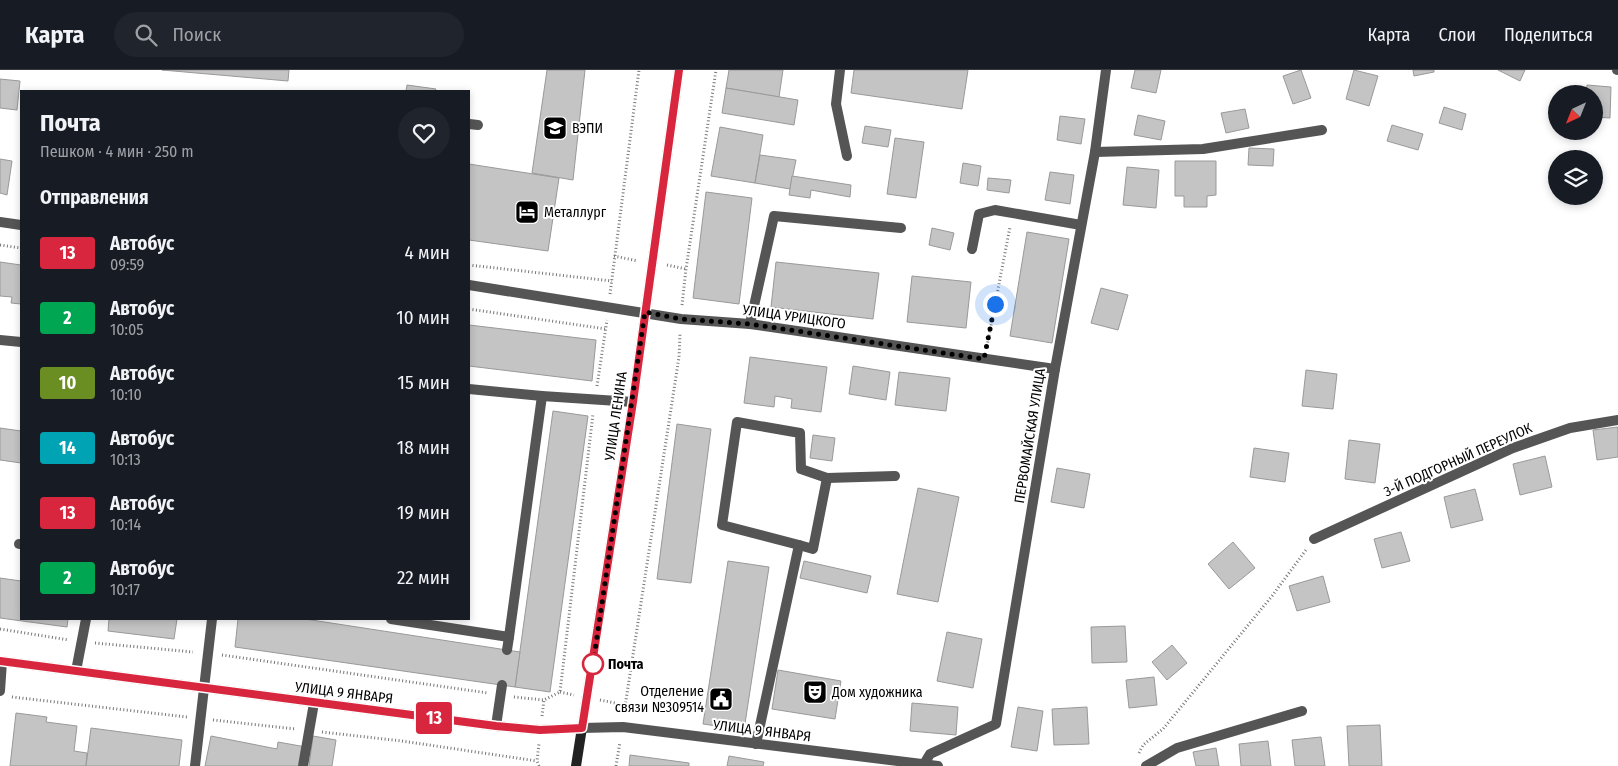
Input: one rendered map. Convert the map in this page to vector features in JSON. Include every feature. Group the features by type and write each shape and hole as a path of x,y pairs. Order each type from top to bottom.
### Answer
{"main road":[{"name":"УЛИЦА ЛЕНИНА","path":"576,766 633,402 679,70"},
{"name":"УЛИЦА 9 ЯНВАРЯ","path":"1,661 496,726 540,730 582,728"}],"street":[{"path":"840,70 836,104 847,156"},
{"name":"ПЕРВОМАЙСКАЯ УЛИЦА","path":"924,765 930,754 996,724 1055,369 1095,152 1106,70"},
{"path":"1095,152 1203,149 1322,130"},
{"path":"972,249 979,214 995,210 1081,225"},
{"path":"750,324 774,216 900,228"},
{"path":"0,222 20,225"},
{"name":"УЛИЦА УРИЦКОГО","path":"470,285 681,319 750,324 1055,369"},
{"path":"0,340 20,342"},
{"path":"470,389 633,402"},
{"path":"507,650 542,396"},
{"name":"3-Й ПОДГОРНЫЙ ПЕРЕУЛОК","path":"1314,539 1513,448 1570,428 1618,420"},
{"path":"827,478 813,549 722,525 737,422 800,433 801,469 827,478 894,476"},
{"path":"756,744 799,545"},
{"path":"76,671 86,620"},
{"path":"195,766 212,620"},
{"path":"398,620 509,637"},
{"path":"0,691 1,661"},
{"path":"496,726 502,690"},
{"path":"303,766 314,703"},
{"path":"1146,766 1177,748 1302,711"},
{"name":"УЛИЦА 9 ЯНВАРЯ","path":"582,728 622,726 924,765"},
{"path":"924,765 938,766"}],"path":[{"path":"0,630 502,690 544,700 560,692 595,399 606,329 639,70"},
{"path":"616,766 679,357 686,269 716,70"},
{"path":"984,359 1012,213"},
{"path":"0,246 20,248"},
{"path":"470,265 612,281"},
{"path":"470,309 606,329"},
{"path":"1135,759 1143,745 1163,729 1272,596 1314,539"},
{"path":"10,697 402,741 537,761"},
{"path":"539,766 537,761 544,700"}],"building":[{"path":"162,70 289,70 288,81"},
{"path":"547,70 585,70 573,180 532,173"},
{"path":"729,70 783,70 779,97 726,88"},
{"path":"854,70 968,70 962,109 851,93"},
{"path":"1135,70 1161,70 1156,93 1131,88"},
{"path":"1301,70 1311,98 1293,104 1283,76"},
{"path":"1354,70 1378,76 1369,106 1346,99"},
{"path":"1413,70 1434,70 1434,72 1414,76"},
{"path":"1498,70 1525,70 1520,81"},
{"path":"0,79 20,81 17,110 0,108"},
{"path":"407,85 436,89 436,90 406,90"},
{"path":"1603,86 1611,87 1610,118 1603,118"},
{"path":"726,88 798,100 794,125 722,113"},
{"path":"1444,107 1466,114 1462,130 1439,123"},
{"path":"1245,109 1249,128 1226,133 1221,113"},
{"path":"1138,115 1165,121 1161,140 1134,135"},
{"path":"1060,116 1085,119 1081,144 1057,140"},
{"path":"1392,125 1423,134 1418,150 1387,141"},
{"path":"865,126 891,130 888,147 862,143"},
{"path":"720,127 763,135 755,183 711,176"},
{"path":"895,138 924,142 916,198 887,194"},
{"path":"1249,148 1274,149 1273,166 1248,165"},
{"path":"760,155 796,160 790,189 755,183"},
{"path":"0,159 12,161 7,195 0,193"},
{"path":"1175,161 1216,161 1216,195 1207,196 1207,207 1184,207 1184,196 1175,196"},
{"path":"963,163 981,166 978,186 960,183"},
{"path":"470,164 559,178 548,251 470,240"},
{"path":"1127,167 1159,170 1156,208 1123,205"},
{"path":"1050,172 1074,175 1070,204 1045,200"},
{"path":"792,176 851,185 850,197 811,190 810,198 789,195"},
{"path":"988,178 1011,180 1009,193 987,190"},
{"path":"706,192 752,198 739,304 693,298"},
{"path":"932,228 954,233 950,250 929,245"},
{"path":"1027,232 1069,239 1052,343 1010,336"},
{"path":"0,262 20,265 20,304 11,303 12,297 0,296"},
{"path":"776,262 879,273 873,319 771,307"},
{"path":"912,276 971,282 966,328 907,322"},
{"path":"1101,288 1128,295 1118,330 1091,323"},
{"path":"470,325 596,340 592,381 470,366"},
{"path":"750,357 827,367 821,412 791,408 792,399 775,396 774,407 744,403"},
{"path":"853,366 890,372 886,400 849,394"},
{"path":"1306,370 1337,374 1333,409 1302,406"},
{"path":"899,372 950,378 946,411 895,405"},
{"path":"553,411 588,416 550,692 515,687"},
{"path":"677,424 711,429 691,583 657,579"},
{"path":"1618,427 1618,457 1597,460 1593,430"},
{"path":"0,428 20,431 20,463 0,460"},
{"path":"813,435 835,438 832,461 810,458"},
{"path":"1349,440 1380,444 1375,483 1345,479"},
{"path":"1254,448 1289,453 1285,482 1250,477"},
{"path":"1545,456 1552,487 1520,495 1513,464"},
{"path":"1057,468 1090,474 1084,508 1051,502"},
{"path":"918,488 959,497 938,602 897,594"},
{"path":"1475,489 1483,520 1451,528 1444,497"},
{"path":"1401,532 1410,561 1382,568 1374,539"},
{"path":"1233,542 1255,568 1229,589 1208,564"},
{"path":"728,561 769,567 744,730 703,724"},
{"path":"804,561 871,576 867,593 800,578"},
{"path":"1323,576 1330,602 1297,611 1289,586"},
{"path":"0,578 20,581 20,620 68,620 67,627 0,618"},
{"path":"109,620 177,620 174,639 108,631"},
{"path":"238,620 312,620 520,652 515,687 235,647"},
{"path":"1125,626 1127,662 1092,663 1091,627"},
{"path":"947,632 982,639 973,688 937,681"},
{"path":"1172,645 1187,663 1167,680 1152,662"},
{"path":"778,670 841,681 835,719 772,709"},
{"path":"1154,677 1157,705 1129,708 1126,680"},
{"path":"912,703 958,707 956,735 910,731"},
{"path":"1018,707 1043,711 1037,751 1011,747"},
{"path":"1087,707 1089,744 1054,745 1052,709"},
{"path":"16,713 47,717 46,722 77,726 74,751 87,753 86,766 10,766"},
{"path":"1380,725 1382,766 1349,766 1347,726"},
{"path":"91,728 182,740 179,766 86,766"},
{"path":"211,736 277,749 278,742 306,747 302,766 205,766"},
{"path":"313,736 336,740 332,766 309,766"},
{"path":"1321,737 1325,766 1295,766 1292,740"},
{"path":"1268,741 1271,766 1241,766 1239,744"},
{"path":"1216,748 1219,766 1196,766 1193,752"},
{"path":"630,755 689,763 689,766 629,766"},
{"path":"729,756 764,762 763,766 727,766"}],"bus line":[{"name":"13","path":"0,661 496,726 540,730 582,728 633,402 679,70"}],"place":[{"name":"ВЭПИ","path":"555,128"},
{"name":"Металлург","path":"527,212"},
{"name":"Почта","path":"593,664"},
{"name":"Дом художника","path":"815,692"},
{"name":"Отделение связи №309514","path":"721,699"}],"route":[{"path":"593,664 645,312 681,319 750,324 984,359 995,304"}]}
